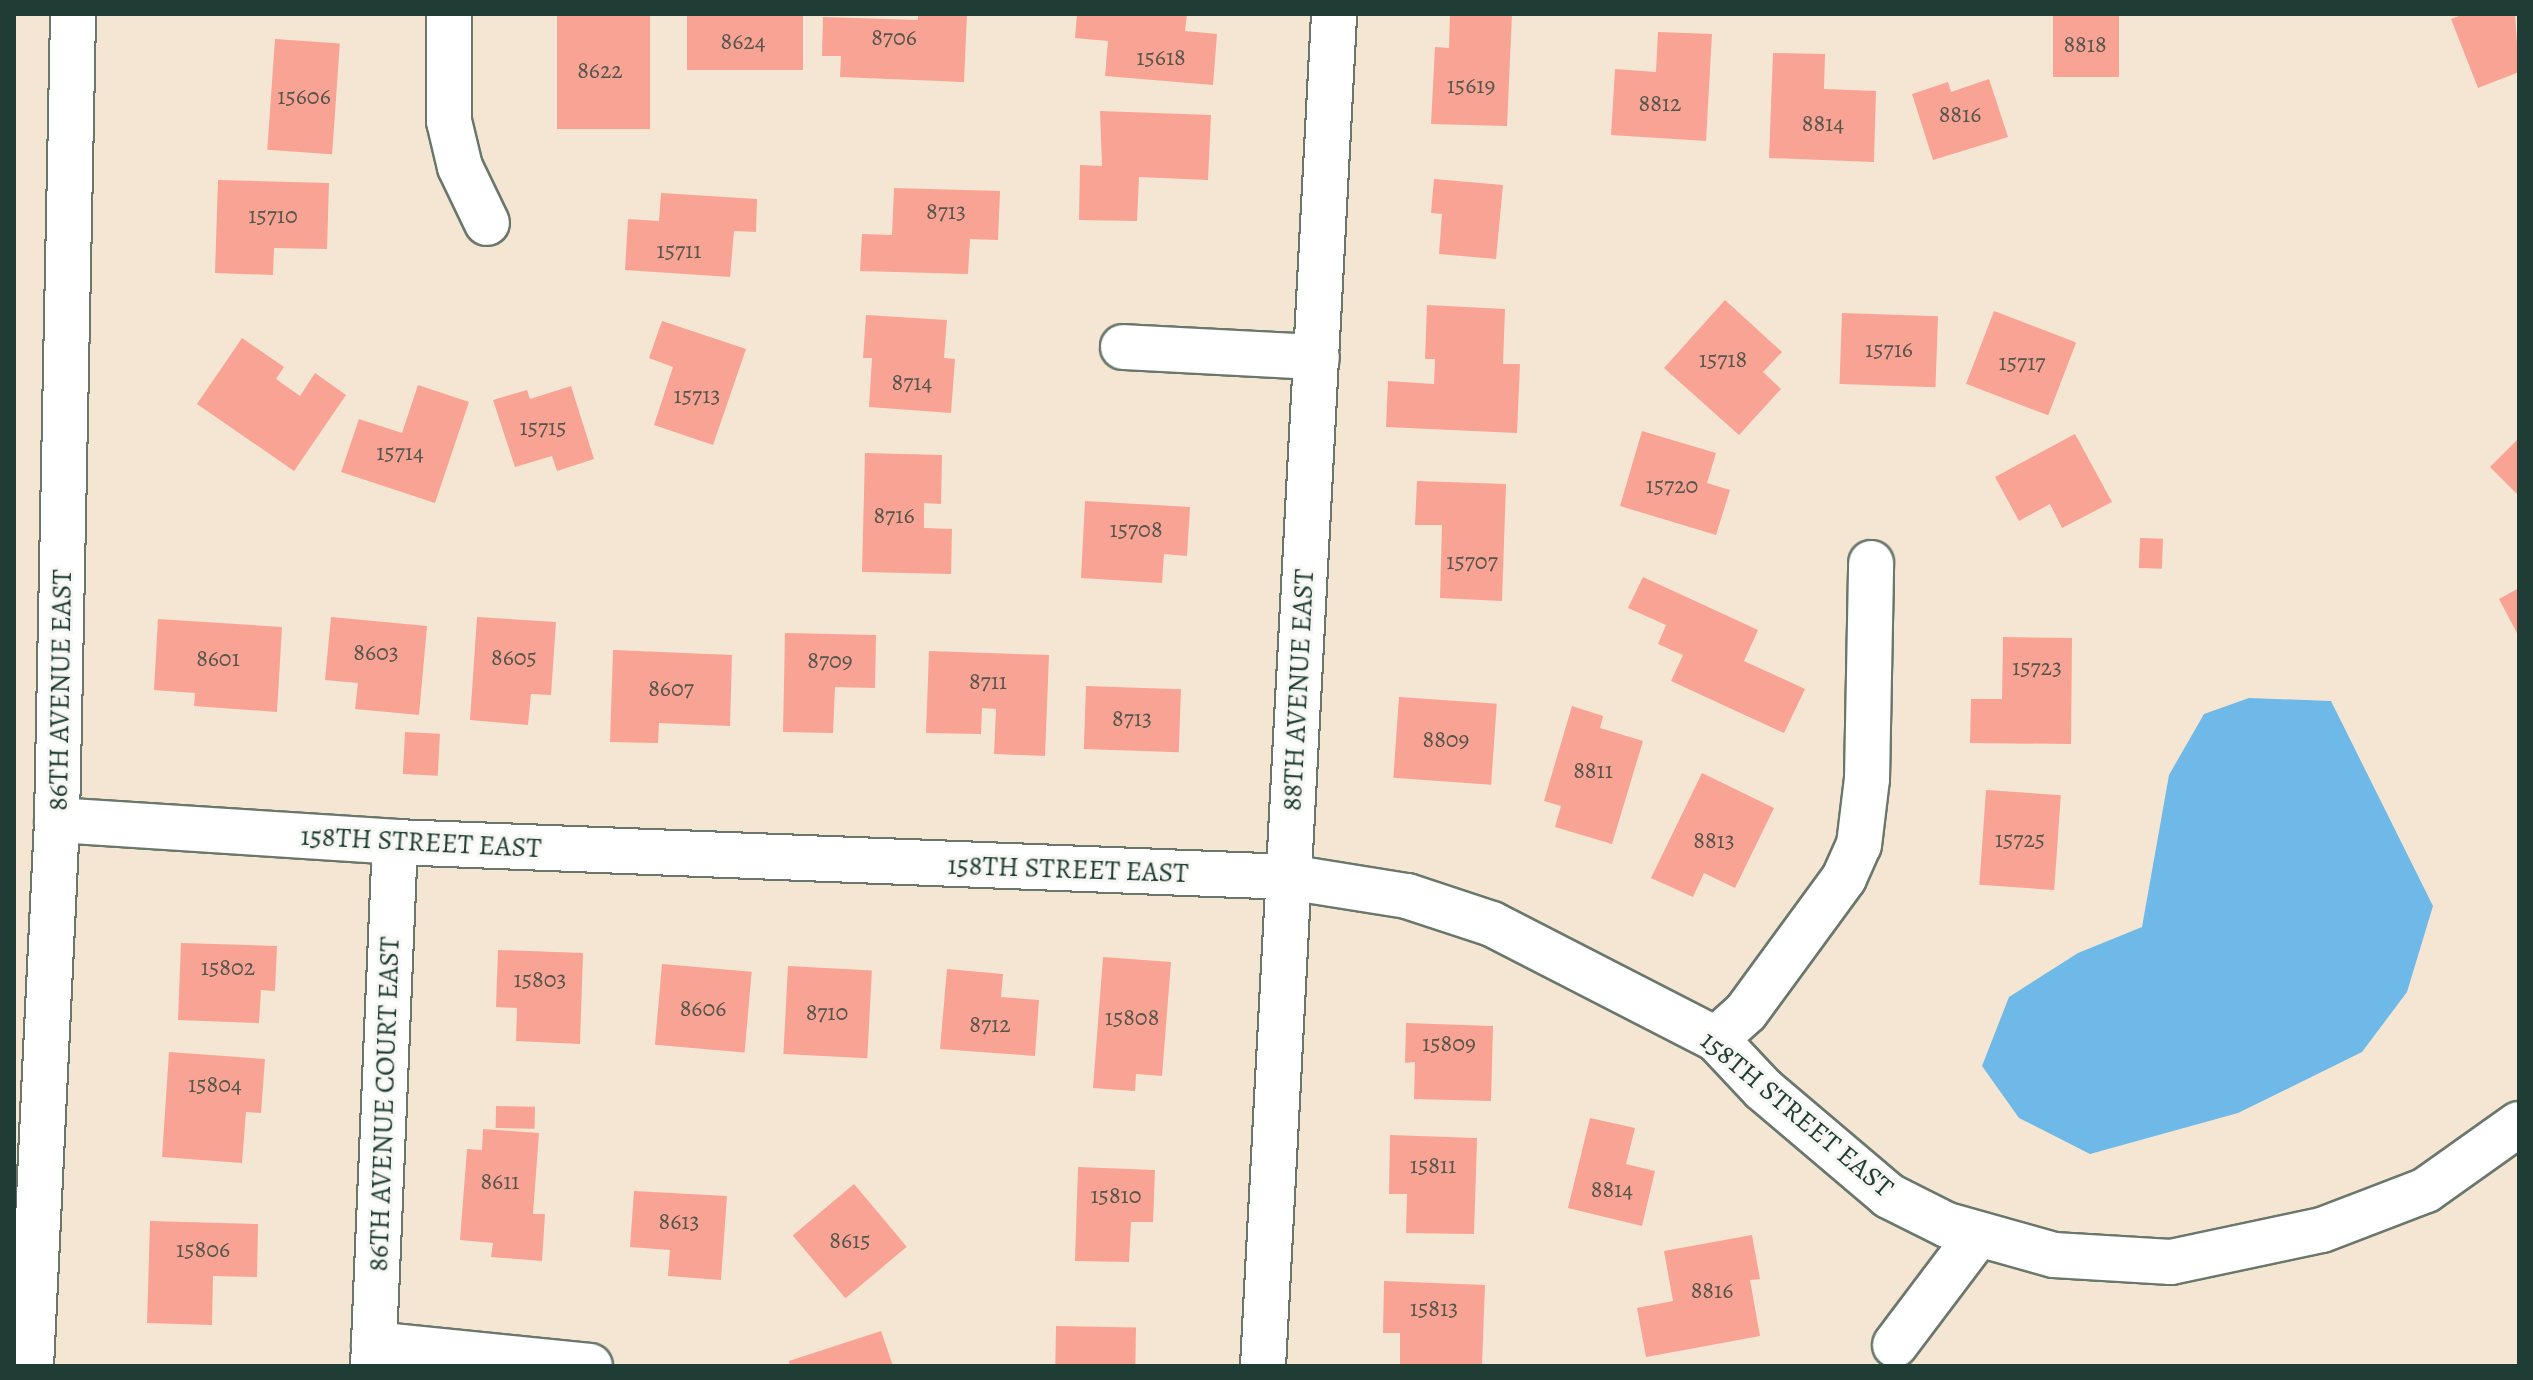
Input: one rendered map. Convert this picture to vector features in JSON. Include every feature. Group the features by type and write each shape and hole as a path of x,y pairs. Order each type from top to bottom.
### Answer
{"street":[{"name":"86TH AVENUE EAST","path":"31,1366 57,820 73,14"},
{"path":"449,14 449,121 460,167 487,223"},
{"name":"88TH AVENUE EAST","path":"1263,1366 1334,14"},
{"path":"1123,347 1317,357"},
{"path":"1716,1039 1746,1012 1844,878 1859,845 1867,779 1871,563"},
{"name":"158TH STREET EAST","path":"57,820 395,842 1288,877 1407,896 1492,924 1716,1039 1802,1125 1889,1196 1978,1235 2054,1255 2171,1262 2242,1250 2322,1230 2426,1190 2519,1124"},
{"name":"86TH AVENUE COURT EAST","path":"374,1355 395,842"},
{"path":"1895,1345 1978,1235"},
{"path":"374,1355 590,1366"}],"water":[{"path":"2249,698 2331,701 2433,906 2407,992 2362,1052 2238,1113 2090,1154 2019,1118 1982,1066 2009,997 2078,953 2142,927 2169,775 2204,714"}],"building":[{"path":"557,14 650,14 650,129 557,129"},
{"path":"687,14 803,14 803,70 687,70"},
{"path":"918,14 967,14 964,82 840,77 841,56 822,56 823,17 918,20"},
{"path":"1077,14 1187,14 1185,31 1217,34 1213,85 1105,76 1108,41 1075,38"},
{"path":"1450,14 1512,14 1507,126 1431,124 1435,47 1449,48"},
{"path":"2053,14 2119,14 2119,77 2053,77"},
{"path":"2464,14 2515,14 2519,72 2478,88 2451,19"},
{"path":"1658,32 1712,34 1706,141 1611,135 1615,69 1656,72"},
{"path":"275,39 340,44 332,154 267,150"},
{"path":"1773,53 1825,54 1824,89 1876,91 1874,162 1769,158"},
{"path":"1989,79 2008,137 1933,160 1912,94 1948,82 1951,92"},
{"path":"1100,111 1211,115 1208,180 1139,177 1137,221 1079,220 1080,165 1102,166"},
{"path":"1434,179 1503,185 1496,259 1439,254 1442,214 1431,213"},
{"path":"218,180 329,183 327,249 274,248 273,275 215,273"},
{"path":"894,188 1000,191 998,240 970,239 968,274 860,271 862,234 892,235"},
{"path":"661,193 757,199 756,232 734,231 730,277 625,270 628,219 659,221"},
{"path":"1725,300 1782,352 1763,372 1781,389 1739,435 1664,368"},
{"path":"1427,305 1505,309 1503,364 1520,364 1517,433 1386,427 1388,381 1434,384 1435,359 1425,359"},
{"path":"1994,311 2076,343 2048,415 1966,384"},
{"path":"1842,313 1938,316 1935,387 1840,384"},
{"path":"866,315 947,320 944,358 955,359 951,413 869,407 872,358 863,358"},
{"path":"662,321 746,349 713,445 654,425 673,367 649,358"},
{"path":"242,338 284,367 276,379 300,396 315,373 346,395 294,471 197,404"},
{"path":"418,385 469,402 435,503 341,472 359,419 402,433"},
{"path":"571,386 594,459 557,471 552,456 515,467 493,400 527,390 530,399"},
{"path":"1642,431 1716,453 1707,483 1730,490 1716,535 1620,506"},
{"path":"2075,434 2112,502 2062,528 2050,504 2019,521 1995,477"},
{"path":"2519,438 2519,496 2490,467"},
{"path":"865,453 942,455 941,504 924,503 924,528 952,529 951,574 862,572"},
{"path":"1417,481 1506,484 1502,601 1440,598 1442,525 1415,525"},
{"path":"1085,501 1190,507 1187,556 1164,554 1162,583 1081,578"},
{"path":"2140,538 2163,539 2162,569 2139,568"},
{"path":"1643,577 1758,630 1744,661 1805,689 1784,733 1671,681 1683,655 1658,644 1666,625 1628,608"},
{"path":"2519,588 2519,637 2499,599"},
{"path":"331,617 427,626 419,715 355,709 358,683 325,680"},
{"path":"477,617 556,622 551,695 531,694 528,725 470,720"},
{"path":"158,619 282,627 277,712 194,706 195,693 154,690"},
{"path":"785,633 876,635 875,688 835,687 833,733 783,732"},
{"path":"2003,637 2072,638 2071,744 1970,743 1971,699 2002,699"},
{"path":"613,650 732,655 730,726 659,723 658,743 610,742"},
{"path":"929,651 1049,655 1045,756 994,754 996,709 982,708 981,734 926,733"},
{"path":"1086,686 1181,689 1179,752 1084,749"},
{"path":"1399,697 1497,704 1491,785 1393,778"},
{"path":"1572,706 1603,716 1600,728 1643,741 1612,844 1555,827 1561,806 1544,801"},
{"path":"405,732 440,734 438,776 403,774"},
{"path":"1702,773 1774,808 1735,888 1704,873 1693,897 1651,878"},
{"path":"1986,790 2061,795 2054,890 1979,885"},
{"path":"181,943 277,946 275,991 261,990 259,1023 178,1020"},
{"path":"498,950 583,953 580,1044 516,1041 517,1008 496,1007"},
{"path":"1103,957 1171,962 1162,1076 1136,1074 1135,1091 1093,1088"},
{"path":"662,964 752,972 745,1053 655,1045"},
{"path":"788,966 872,970 867,1058 783,1054"},
{"path":"947,969 1003,974 1001,997 1039,1000 1035,1056 940,1049"},
{"path":"1406,1023 1493,1026 1491,1101 1414,1099 1415,1062 1405,1063"},
{"path":"169,1052 265,1059 261,1113 246,1112 242,1163 162,1157"},
{"path":"496,1106 535,1107 535,1129 496,1128"},
{"path":"1590,1118 1635,1128 1626,1164 1655,1171 1642,1226 1568,1208"},
{"path":"483,1129 539,1133 533,1214 545,1214 542,1261 491,1257 493,1243 460,1240 467,1149 482,1150"},
{"path":"1390,1135 1477,1138 1474,1234 1406,1233 1407,1194 1389,1194"},
{"path":"1078,1167 1155,1170 1153,1222 1131,1222 1129,1262 1075,1261"},
{"path":"854,1184 907,1247 845,1298 793,1235"},
{"path":"634,1191 727,1196 721,1280 668,1276 670,1250 630,1247"},
{"path":"150,1221 258,1224 257,1277 213,1276 212,1325 147,1323"},
{"path":"1752,1235 1760,1279 1750,1280 1760,1336 1646,1357 1637,1308 1673,1301 1664,1251"},
{"path":"1384,1281 1485,1285 1482,1366 1400,1366 1400,1333 1383,1333"},
{"path":"1056,1326 1136,1327 1135,1366 1055,1366"},
{"path":"881,1331 893,1366 790,1366 789,1361"}]}
